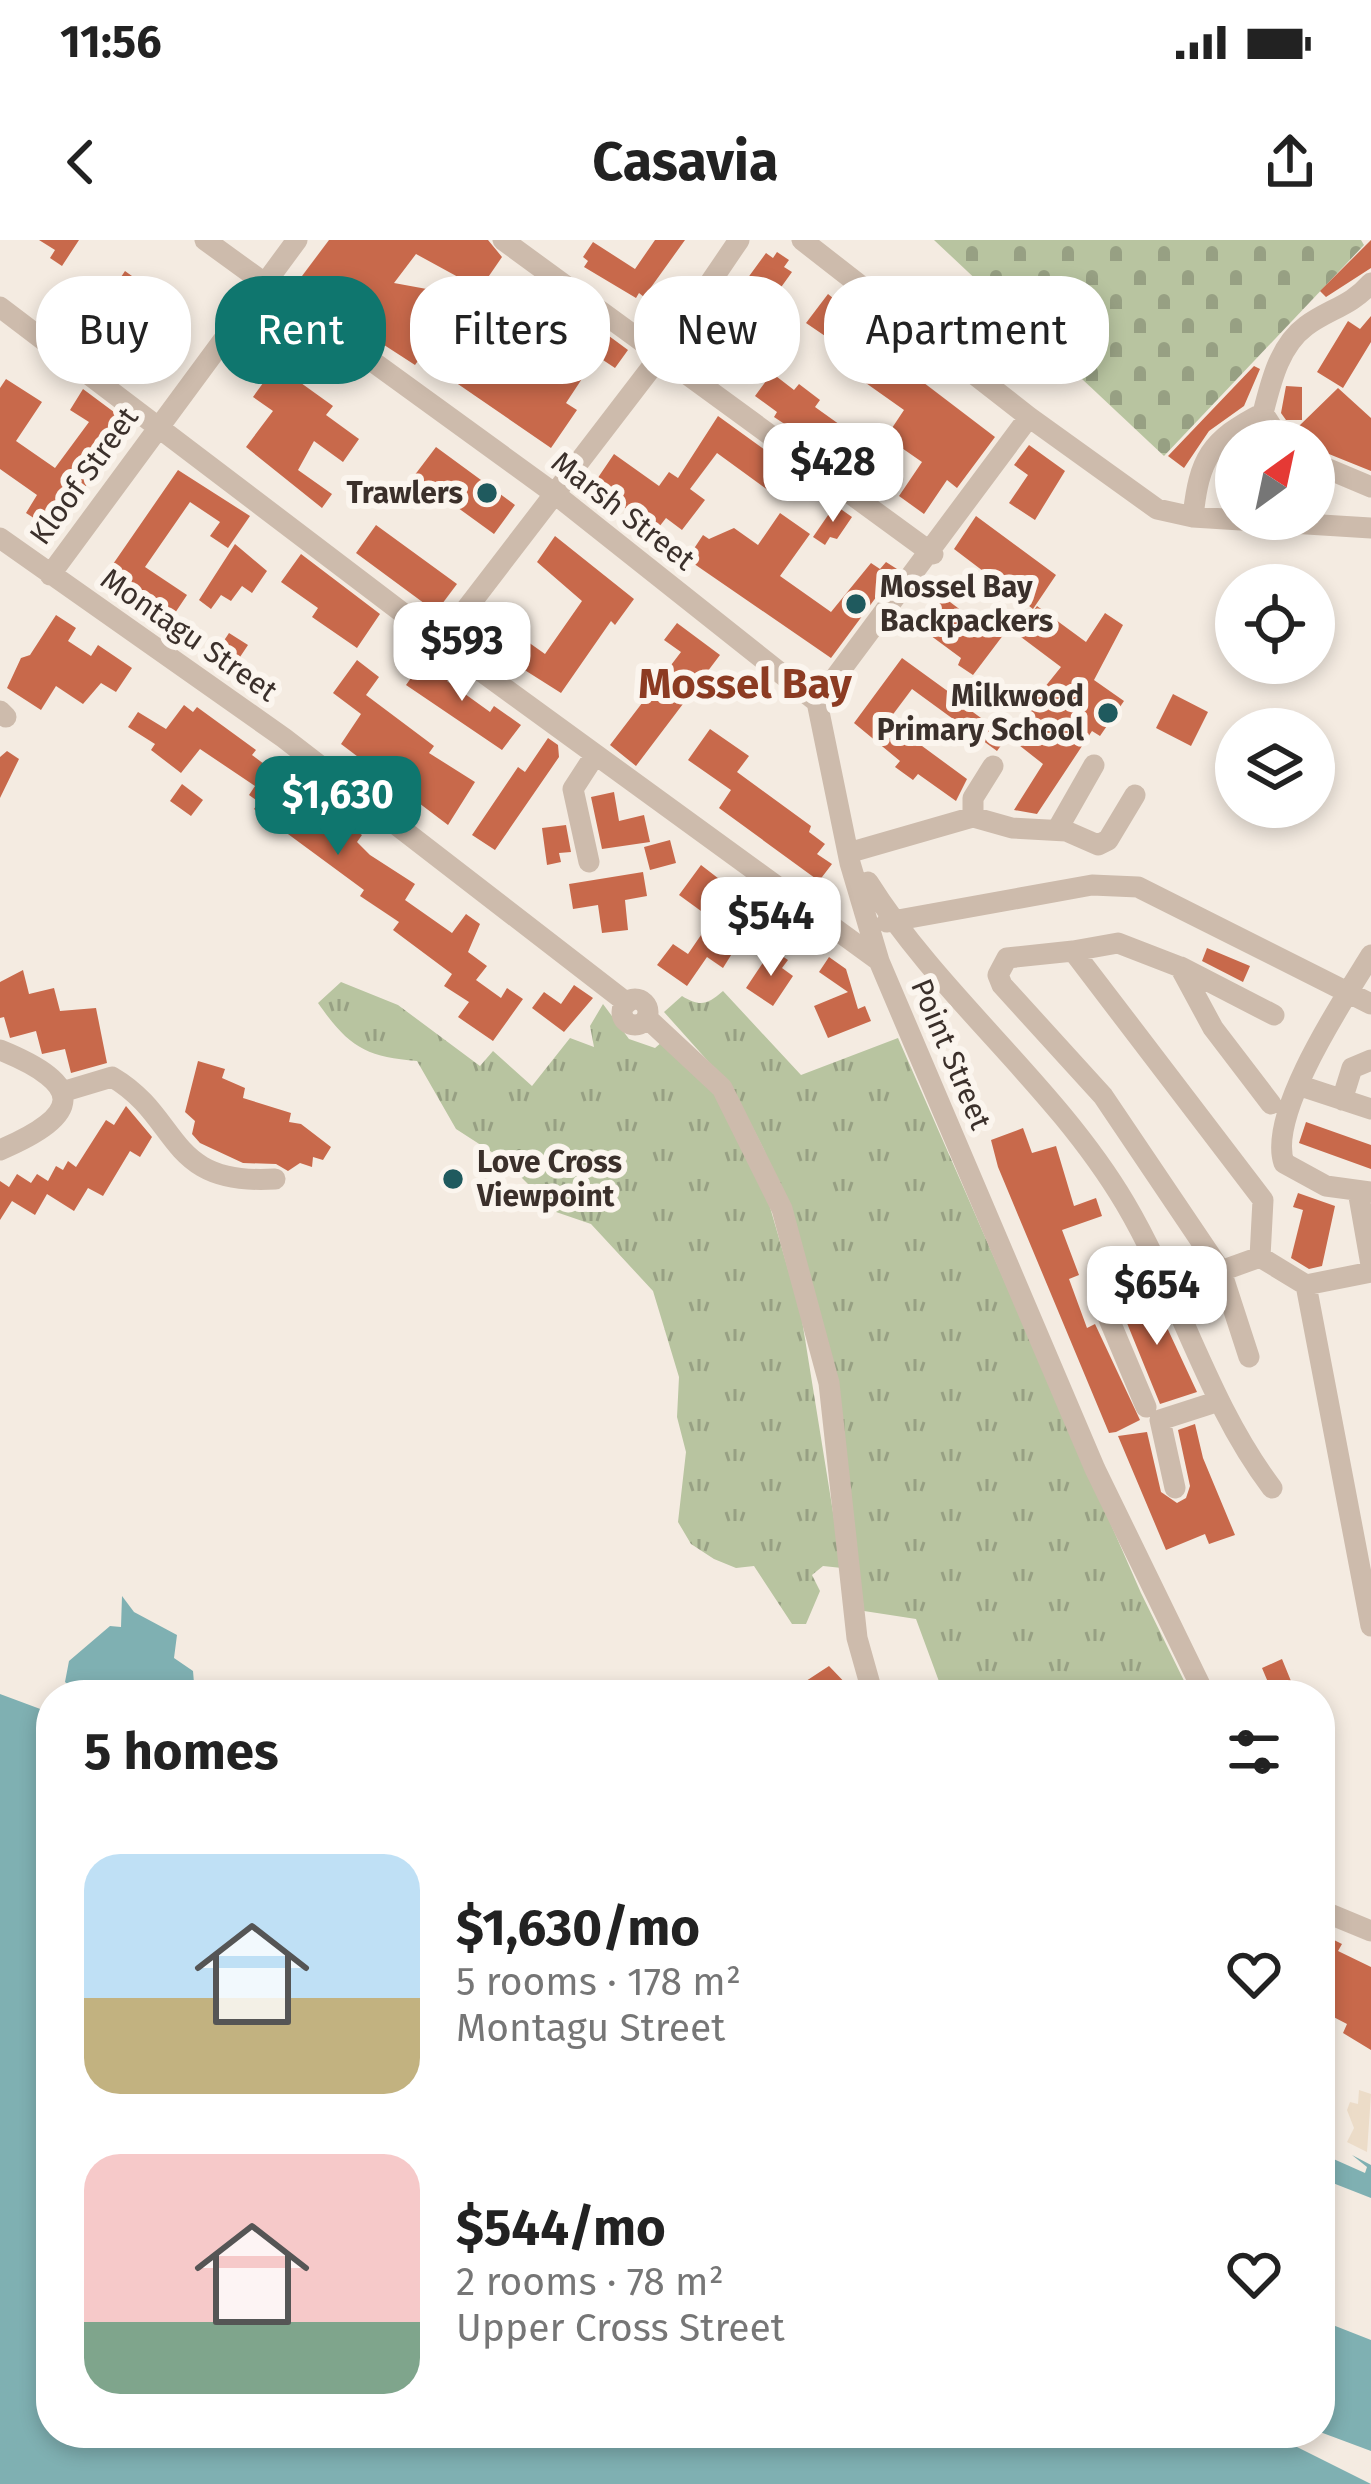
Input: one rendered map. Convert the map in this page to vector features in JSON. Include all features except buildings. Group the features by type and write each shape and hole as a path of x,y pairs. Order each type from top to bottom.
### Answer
{"street":[{"name":"Marsh Street","path":"205,240 254,276"},
{"name":"Kloof Street","path":"271,276 297,240"},
{"path":"503,240 634,335"},
{"path":"715,276 739,240"},
{"path":"802,240 1138,498 1193,517 1371,528"},
{"path":"1268,420 1263,413 1273,376 1293,339 1308,324 1353,303 1371,284"},
{"path":"0,307 441,642 879,961"},
{"name":"Kloof Street","path":"50,574 215,349"},
{"name":"Marsh Street","path":"386,372 555,494 817,703"},
{"path":"441,642 639,384"},
{"path":"701,384 933,554"},
{"path":"1193,517 1197,472 1207,457 1239,425 1263,413"},
{"path":"1029,418 933,554 817,703 865,924 1092,885 1138,887 1371,1004"},
{"path":"1335,472 1371,487"},
{"name":"Montagu Street","path":"0,538 284,738 627,1003 622,1013 627,1023 638,1025 647,1018 722,1088 782,1209 829,1383 857,1638 869,1680"},
{"path":"589,862 573,790 595,755"},
{"path":"1057,830 1094,765"},
{"path":"973,817 973,798 993,766"},
{"path":"849,858 973,817 1012,828 1057,830 1103,844 1135,796"},
{"path":"849,858 892,921 1053,1103 1124,1202 1238,1443 1272,1488"},
{"path":"868,882 917,915"},
{"name":"Point Street","path":"865,924 1095,1469 1198,1680"},
{"path":"1250,1358 1221,1271 1103,1096 998,975 1007,958 1118,943 1180,967 1274,1015"},
{"path":"1073,952 1263,1200 1260,1257"},
{"path":"1260,1257 1306,1285 1371,1268 1365,1191 1304,1178 1283,1163 1278,1138 1347,992 1371,955"},
{"path":"1180,967 1213,1028 1271,1104"},
{"path":"0,1050 49,1074 62,1092 62,1110 53,1124 0,1150"},
{"path":"1342,1100 1352,1068 1371,1060"},
{"path":"62,1092 112,1077 129,1087 173,1145 230,1182 275,1179"},
{"path":"1301,1086 1371,1108"},
{"path":"1146,1408 1103,1305 1126,1269 1153,1255"},
{"path":"1221,1271 1260,1257"},
{"path":"1306,1285 1371,1626"},
{"path":"1174,1488 1160,1420 1219,1401"},
{"path":"1335,1914 1366,1921"}],"green space":[{"path":"934,240 1361,240 1364,245 1164,456 1087,384 1109,384 1109,276 972,276"},
{"path":"341,982 398,1005 480,1066 493,1051 532,1086 570,1038 594,1047 590,1026 603,1004 629,1039 655,1048 662,1042 720,1092 763,1183 801,1314 842,1568 823,1566 812,1575 820,1591 806,1624 792,1624 754,1566 736,1568 714,1559 691,1544 678,1522 686,1452 677,1417 679,1377 653,1291 591,1224 556,1212 504,1160 456,1129 417,1061 371,1052 339,1030 318,1003"},
{"path":"723,991 801,1075 898,1038 1184,1680 938,1680 916,1619 864,1611 835,1376 764,1150 733,1089 664,1012 682,996 703,1003"}],"shaded area":[{"path":"1359,2090 1371,2094 1367,2152 1347,2142 1354,2128 1347,2110 1350,2102 1358,2104"}],"water":[{"path":"122,1596 134,1612 177,1635 174,1658 193,1671 194,1680 65,1680 69,1661 110,1626 121,1627"},
{"path":"0,1694 36,1707 36,2448 1299,2448 1371,2484 0,2484"},
{"path":"1352,2155 1371,2165 1371,2198 1335,2184 1335,2160 1365,2173 1367,2167"},
{"path":"1335,2326 1371,2340 1371,2451 1335,2438"}],"place":[{"name":"Trawlers","path":"487,493"},
{"name":"Mossel Bay Backpackers","path":"856,604"},
{"name":"Milkwood Primary School","path":"1108,713"},
{"name":"Love Cross Viewpoint","path":"453,1179"}],"district":[{"name":"Mossel Bay","path":"745,684"}]}
